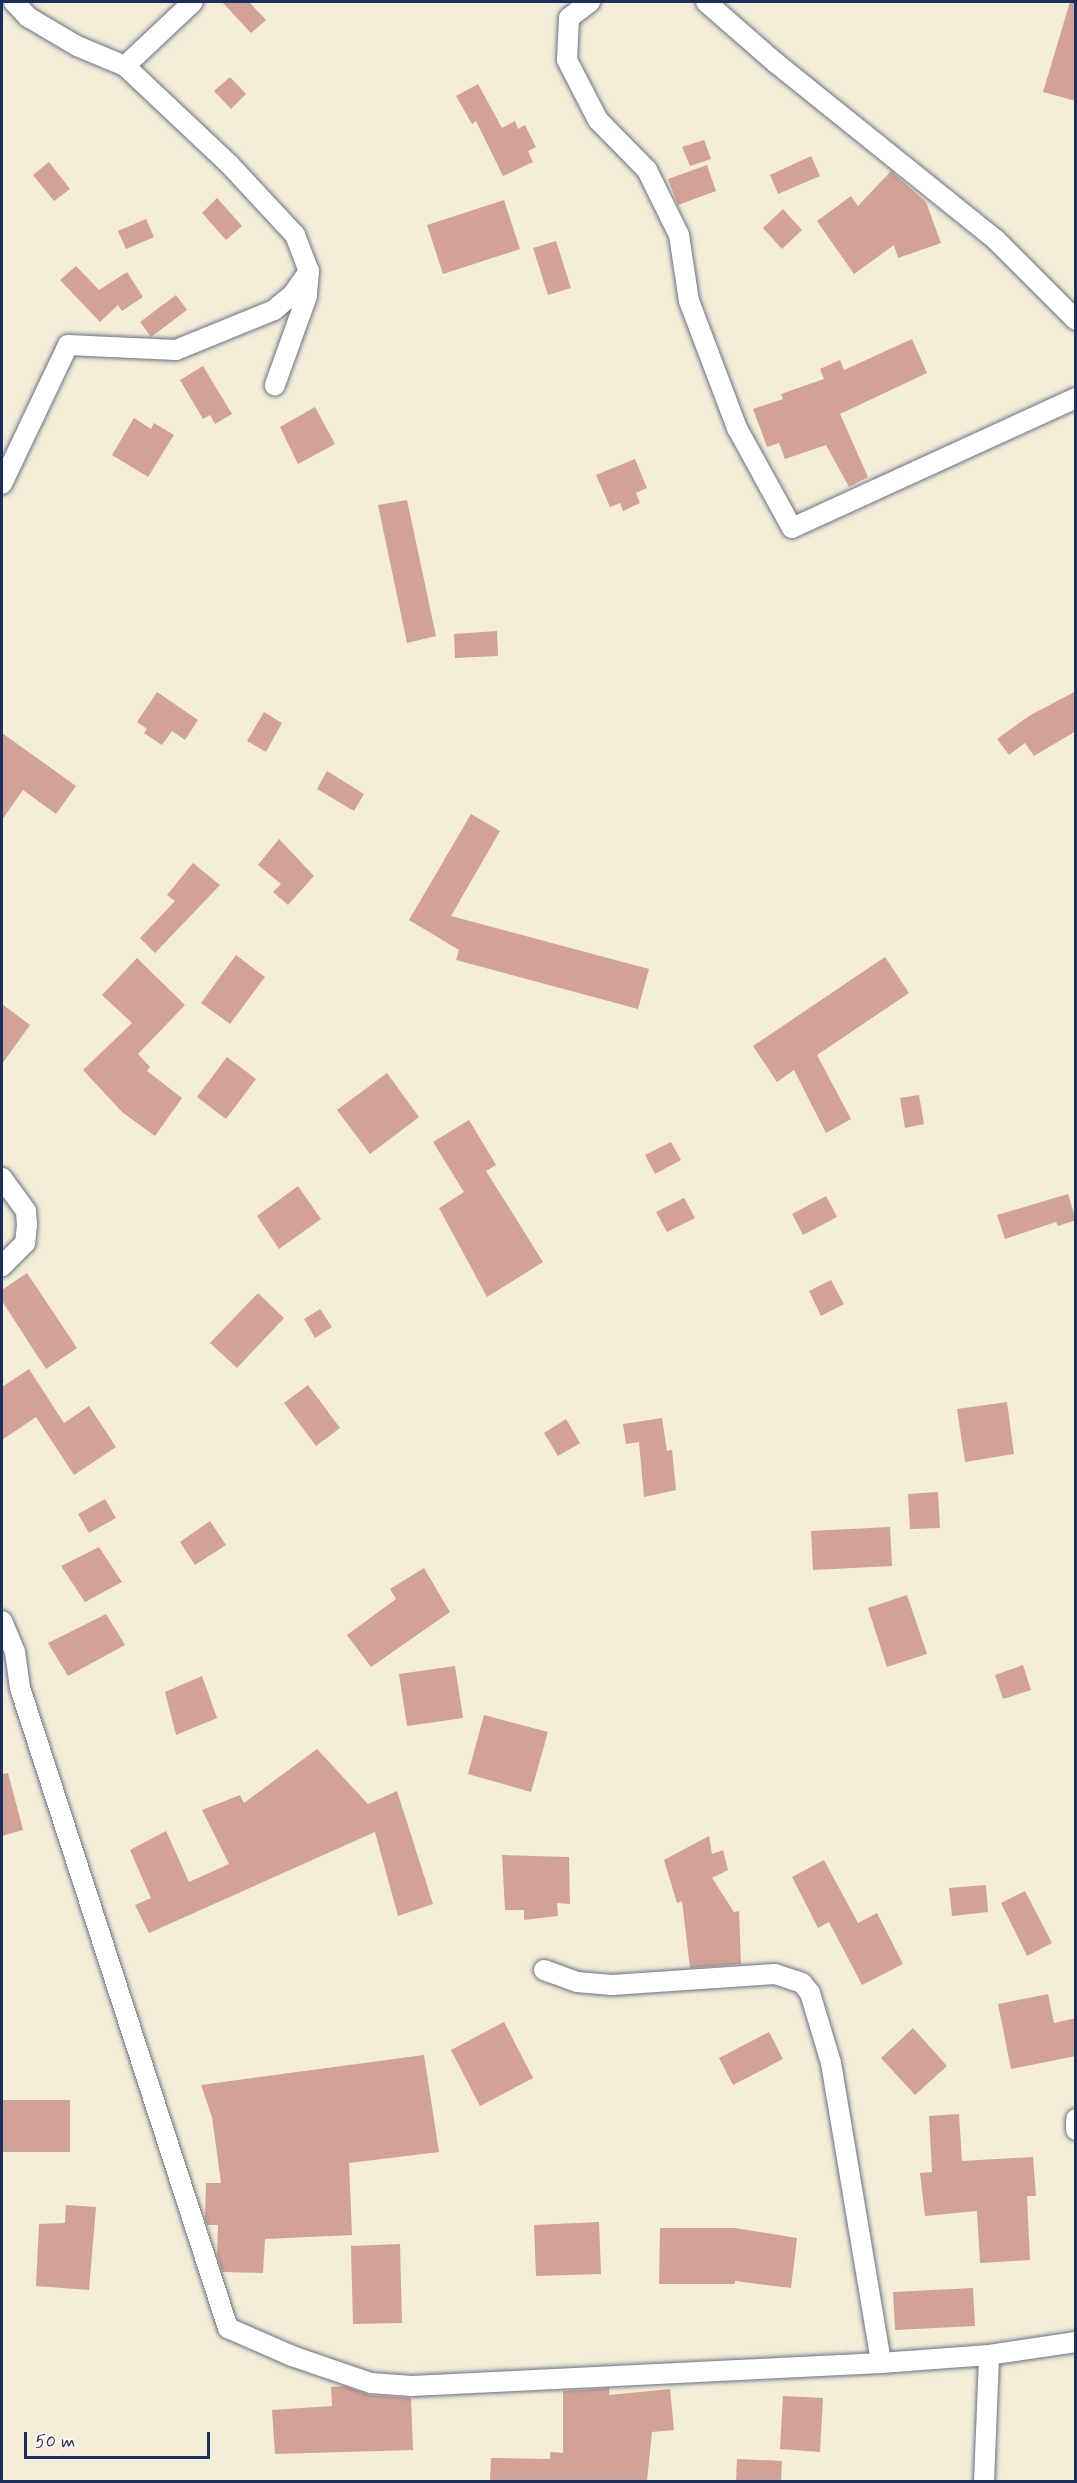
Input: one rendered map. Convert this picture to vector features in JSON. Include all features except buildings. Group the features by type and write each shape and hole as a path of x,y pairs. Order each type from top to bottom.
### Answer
{"street":[{"path":"14,2 28,17 57,34 125,66 230,165 295,235 309,271 300,321 274,385"},
{"path":"125,66 193,2"},
{"path":"590,2 569,18 567,60 598,120 647,170 679,235 689,301 737,428 792,528 1076,398"},
{"path":"706,2 785,70 996,240 1076,320"},
{"path":"2,484 68,345 176,350 274,310 293,294 309,271"},
{"path":"2,1178 26,1211 27,1225 25,1243 2,1266"},
{"path":"2,1621 15,1652 20,1688 228,2328 292,2356 371,2382 412,2386 881,2363 989,2355 1076,2342"},
{"path":"544,1970 577,1982 612,1985 775,1974 793,1977 806,1988 831,2063 881,2363"},
{"path":"1076,2119 1076,2130"},
{"path":"984,2481 989,2355"}]}
